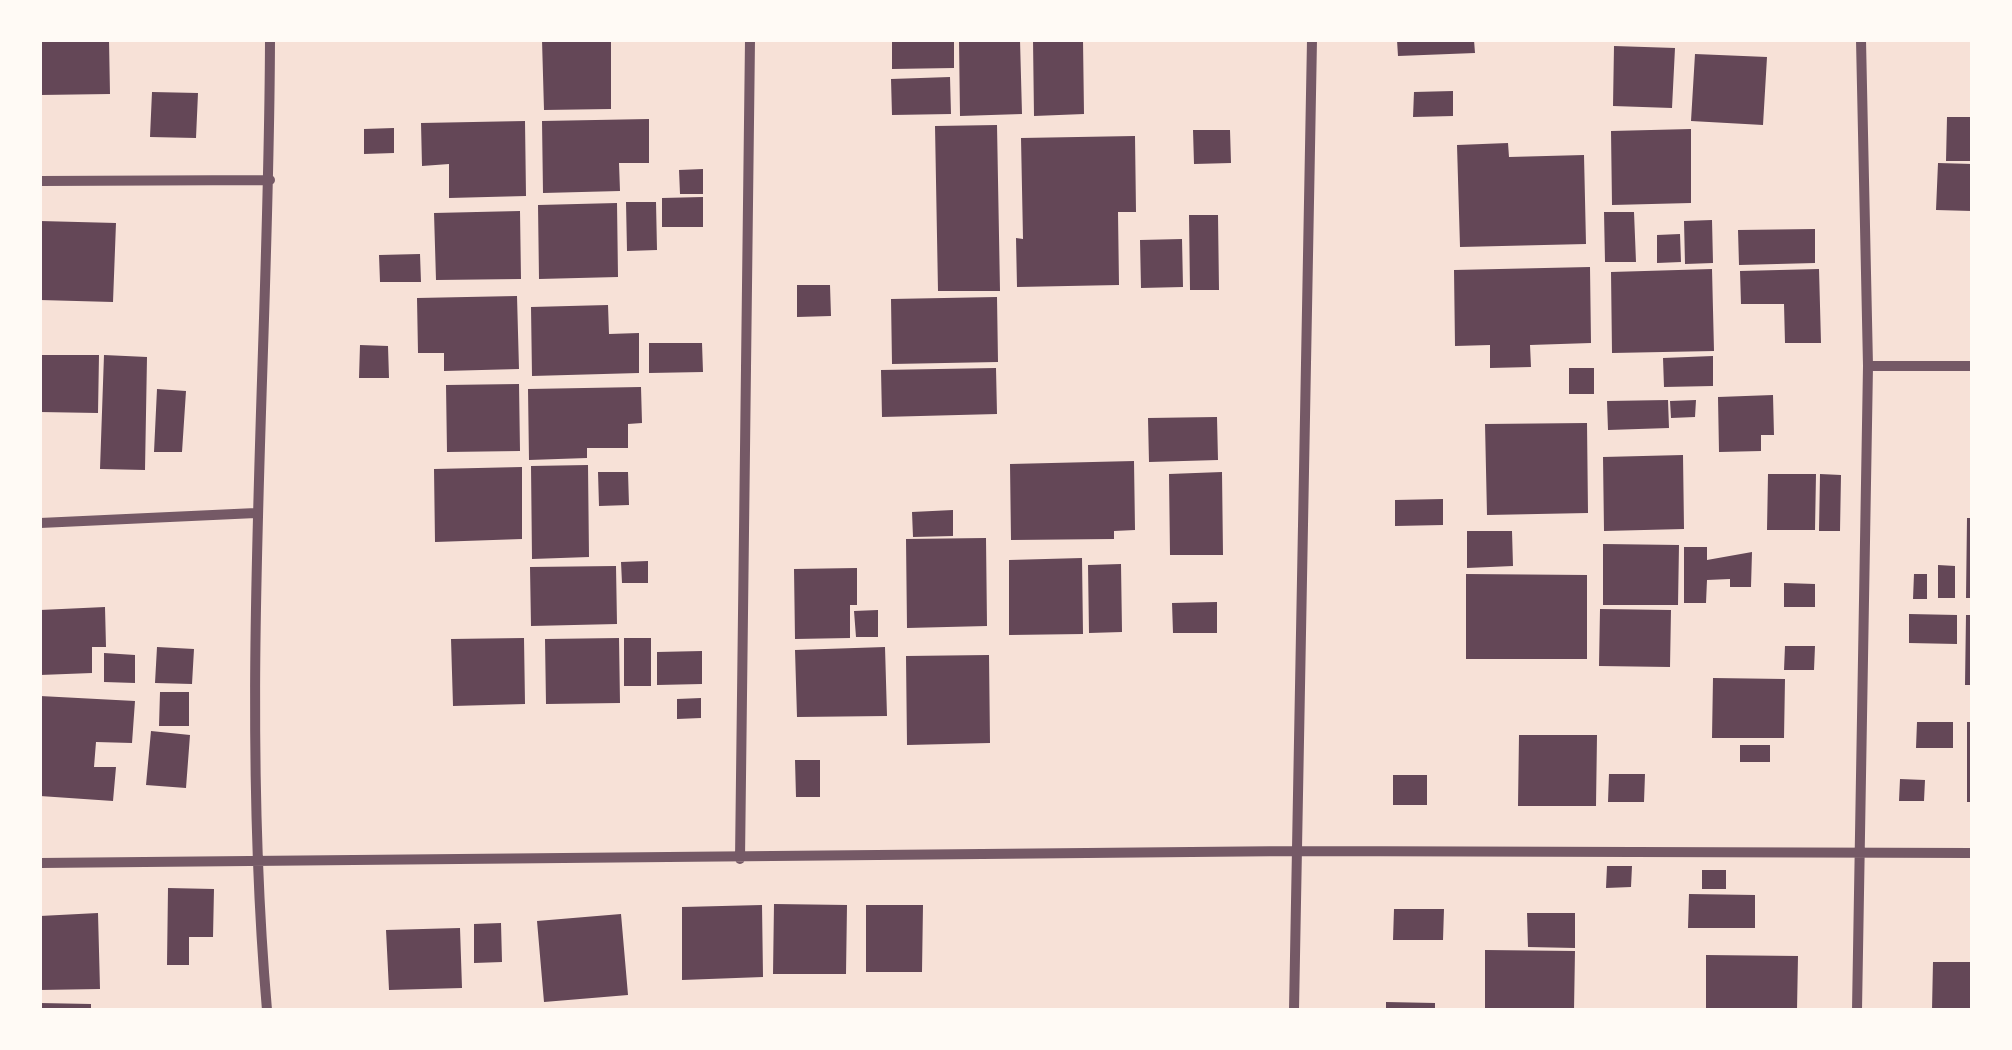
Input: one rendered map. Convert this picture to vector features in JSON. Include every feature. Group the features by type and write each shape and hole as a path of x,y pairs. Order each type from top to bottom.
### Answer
{"street":[{"path":"266,1010 254,863 256,513 270,180 270,40"},
{"path":"740,859 750,40"},
{"path":"1294,1010 1312,40"},
{"path":"1857,1010 1868,366 1861,40"},
{"path":"40,181 270,180"},
{"path":"1868,366 1972,366"},
{"path":"40,522 256,513"},
{"path":"40,864 1296,851 1861,850 1972,854"}],"building":[{"path":"40,40 109,40 110,94 40,95"},
{"path":"542,40 611,40 611,109 544,110"},
{"path":"892,40 954,40 954,68 892,69"},
{"path":"959,40 1020,40 1022,114 960,116"},
{"path":"1033,40 1083,40 1084,114 1034,116"},
{"path":"1397,40 1474,40 1475,53 1398,56"},
{"path":"1614,46 1675,48 1672,108 1613,106"},
{"path":"1695,54 1767,57 1763,125 1691,121"},
{"path":"950,77 951,114 892,115 891,79"},
{"path":"1453,91 1453,116 1413,117 1414,92"},
{"path":"152,92 198,93 196,138 150,137"},
{"path":"1947,117 1972,117 1972,161 1946,161"},
{"path":"649,119 649,163 619,163 620,191 543,193 542,121"},
{"path":"525,121 526,196 449,198 449,164 422,166 421,123"},
{"path":"997,125 1000,291 938,291 935,126"},
{"path":"394,128 394,153 364,154 364,129"},
{"path":"1691,129 1691,203 1612,205 1611,131"},
{"path":"1193,130 1230,130 1231,163 1194,164"},
{"path":"1135,136 1136,212 1118,212 1119,285 1017,287 1016,238 1023,239 1021,138"},
{"path":"1508,143 1509,157 1584,155 1586,244 1460,247 1457,145"},
{"path":"1938,163 1972,164 1972,211 1936,210"},
{"path":"703,169 703,194 680,194 679,170"},
{"path":"703,197 703,227 662,227 662,198"},
{"path":"626,202 656,202 657,250 627,251"},
{"path":"617,203 618,277 539,279 538,205"},
{"path":"520,211 521,279 436,280 434,213"},
{"path":"1604,212 1634,212 1636,262 1605,262"},
{"path":"1189,215 1218,215 1219,290 1190,290"},
{"path":"1712,220 1713,263 1685,264 1684,221"},
{"path":"40,221 116,223 113,302 40,300"},
{"path":"1815,229 1815,263 1739,265 1738,230"},
{"path":"1680,234 1681,262 1657,263 1657,235"},
{"path":"1182,239 1183,287 1141,288 1140,240"},
{"path":"420,254 421,282 380,282 379,255"},
{"path":"1590,267 1591,343 1530,345 1531,367 1490,368 1490,345 1455,346 1454,270"},
{"path":"1712,269 1714,351 1612,353 1611,272"},
{"path":"1819,269 1821,343 1785,343 1784,304 1741,304 1740,271"},
{"path":"797,285 830,285 831,316 797,317"},
{"path":"517,296 519,369 444,371 444,353 418,353 417,298"},
{"path":"997,297 998,362 892,364 891,299"},
{"path":"608,305 609,334 639,333 639,373 532,376 531,307"},
{"path":"649,343 702,343 703,372 649,373"},
{"path":"360,345 388,346 389,378 359,378"},
{"path":"40,355 99,355 98,413 40,412"},
{"path":"104,355 147,357 145,470 100,469"},
{"path":"1713,356 1713,386 1664,387 1663,358"},
{"path":"996,368 997,414 882,417 881,370"},
{"path":"1569,368 1594,368 1594,394 1569,394"},
{"path":"519,384 520,451 447,452 446,385"},
{"path":"641,387 642,423 628,424 628,448 587,448 587,458 529,460 528,389"},
{"path":"157,389 186,391 182,452 154,452"},
{"path":"1773,395 1774,435 1761,435 1761,451 1719,452 1718,397"},
{"path":"1668,400 1669,428 1608,430 1607,401"},
{"path":"1696,400 1695,417 1671,418 1670,401"},
{"path":"1217,417 1218,460 1149,462 1148,418"},
{"path":"1587,423 1588,513 1487,515 1485,424"},
{"path":"1683,455 1684,529 1604,531 1603,457"},
{"path":"1134,461 1135,530 1114,531 1114,539 1011,540 1010,464"},
{"path":"588,465 589,557 532,559 531,466"},
{"path":"522,467 522,539 435,542 434,469"},
{"path":"598,472 628,472 629,505 599,506"},
{"path":"1222,472 1223,555 1170,555 1169,474"},
{"path":"1768,474 1816,474 1815,530 1767,530"},
{"path":"1820,474 1841,475 1840,531 1819,531"},
{"path":"1443,499 1443,525 1395,526 1395,500"},
{"path":"953,510 953,536 913,537 912,512"},
{"path":"1967,518 1972,518 1972,598 1966,598"},
{"path":"1467,531 1512,531 1513,566 1467,568"},
{"path":"986,538 987,626 907,628 906,539"},
{"path":"1603,544 1679,545 1678,605 1603,605"},
{"path":"1684,547 1707,547 1707,560 1752,552 1751,587 1730,587 1730,579 1707,580 1706,603 1684,603"},
{"path":"1082,558 1083,634 1009,635 1009,560"},
{"path":"648,561 648,583 622,583 621,562"},
{"path":"1121,564 1122,632 1089,633 1088,565"},
{"path":"1938,565 1955,566 1955,598 1938,598"},
{"path":"616,566 617,624 531,626 530,567"},
{"path":"857,568 857,605 850,605 850,638 795,639 794,569"},
{"path":"1466,574 1587,575 1587,659 1466,659"},
{"path":"1914,574 1927,574 1927,599 1913,599"},
{"path":"1784,583 1815,584 1815,607 1784,607"},
{"path":"1217,602 1217,633 1173,633 1172,603"},
{"path":"105,607 106,647 92,647 92,673 40,675 40,610"},
{"path":"1600,609 1671,610 1670,667 1599,666"},
{"path":"878,610 878,637 856,637 854,611"},
{"path":"1909,614 1957,615 1957,644 1909,643"},
{"path":"1966,615 1972,615 1972,685 1965,685"},
{"path":"524,638 525,704 453,706 451,639"},
{"path":"619,638 620,703 546,704 545,639"},
{"path":"624,638 651,638 651,686 624,686"},
{"path":"1785,646 1815,646 1814,670 1784,670"},
{"path":"157,647 194,649 192,684 155,683"},
{"path":"885,647 887,716 797,717 795,650"},
{"path":"702,651 702,684 657,685 657,652"},
{"path":"104,653 135,655 135,683 104,682"},
{"path":"989,655 990,743 907,745 906,656"},
{"path":"1713,678 1785,679 1784,738 1712,738"},
{"path":"160,692 189,692 189,726 159,726"},
{"path":"40,696 135,701 132,743 96,742 94,767 116,767 113,801 40,796"},
{"path":"701,698 701,718 677,719 677,699"},
{"path":"1917,722 1953,722 1953,748 1916,748"},
{"path":"1967,722 1972,722 1972,802 1967,802"},
{"path":"151,731 190,735 186,788 146,785"},
{"path":"1519,735 1597,735 1596,806 1518,806"},
{"path":"1740,745 1770,745 1770,762 1740,762"},
{"path":"795,760 820,760 820,797 796,797"},
{"path":"1609,774 1645,774 1644,802 1608,802"},
{"path":"1393,775 1427,775 1427,805 1393,805"},
{"path":"1900,779 1925,780 1924,801 1899,801"},
{"path":"1607,866 1632,866 1631,887 1606,888"},
{"path":"1702,870 1726,870 1726,889 1702,889"},
{"path":"168,888 214,889 213,937 189,937 189,965 167,965"},
{"path":"1689,894 1755,895 1755,928 1688,928"},
{"path":"774,904 847,905 846,974 773,974"},
{"path":"762,905 763,977 682,980 682,907"},
{"path":"866,905 923,905 922,972 866,972"},
{"path":"1394,909 1444,909 1443,940 1393,940"},
{"path":"98,913 100,989 40,990 40,916"},
{"path":"1527,913 1575,913 1575,948 1528,947"},
{"path":"621,914 628,995 544,1002 537,921"},
{"path":"501,923 502,962 474,963 474,924"},
{"path":"460,928 462,988 389,990 386,930"},
{"path":"1485,950 1575,951 1574,1010 1485,1010"},
{"path":"1706,955 1798,956 1797,1010 1706,1010"},
{"path":"1933,962 1972,962 1972,1010 1932,1010"},
{"path":"1386,1002 1435,1003 1435,1010 1386,1010"},
{"path":"40,1003 91,1004 91,1010 40,1010"}]}
